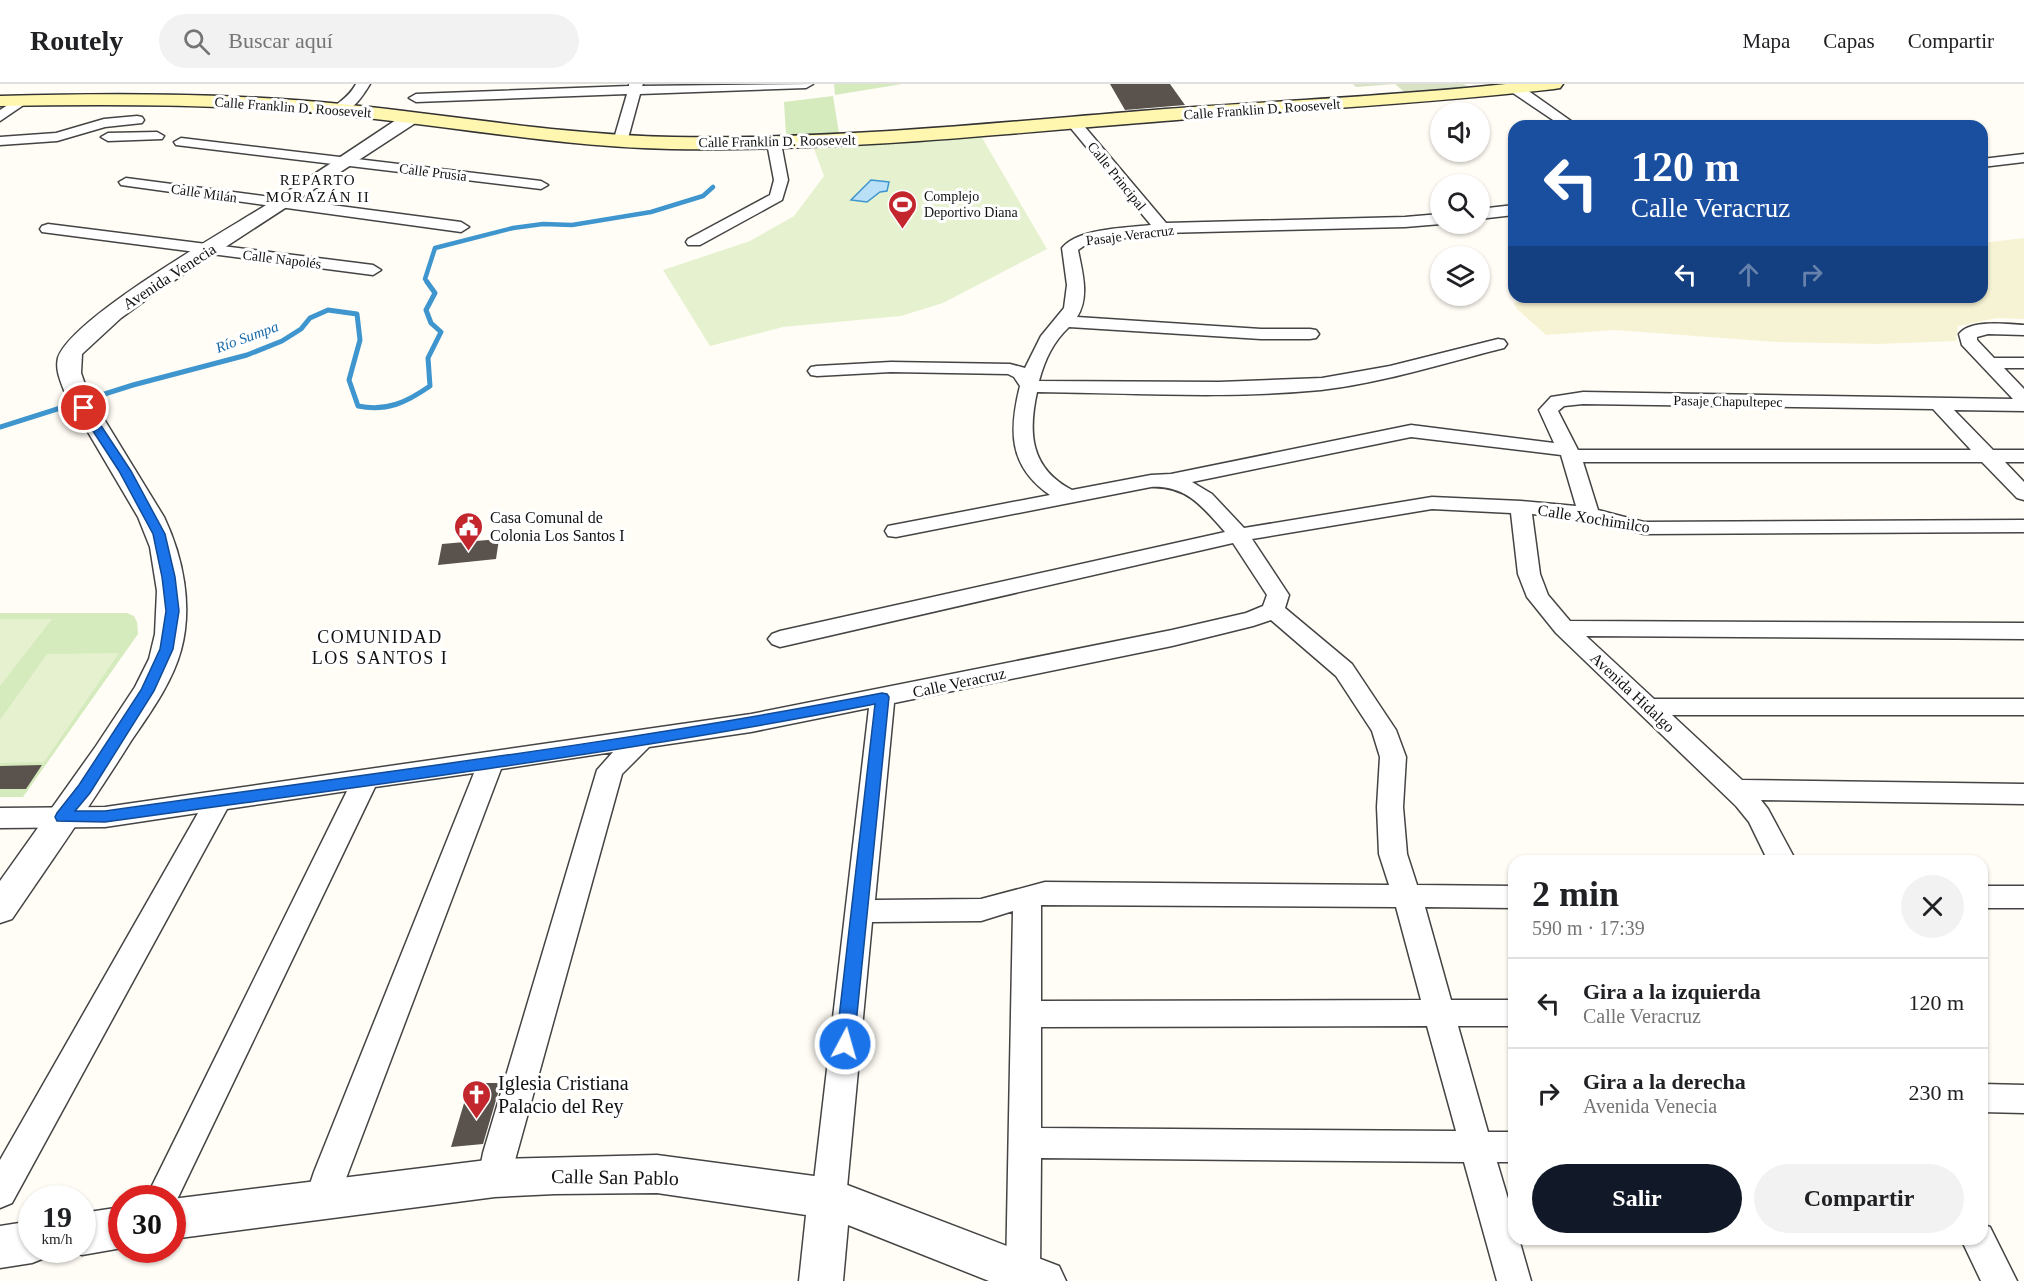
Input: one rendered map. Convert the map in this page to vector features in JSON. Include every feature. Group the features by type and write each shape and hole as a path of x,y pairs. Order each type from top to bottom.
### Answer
{"main road":[{"name":"Calle Franklin D. Roosevelt","path":"0,101 17,92 265,103 339,109 544,136 620,141 774,143 1421,98 1508,86 1554,84"}],"street":[{"path":"339,109 354,99 363,84"},
{"path":"406,117 418,91 806,84"},
{"path":"1508,86 1562,120"},
{"path":"620,141 636,87"},
{"path":"0,117 17,92"},
{"name":"Avenida Venecia","path":"0,909 62,817 85,789 147,691 167,649 172,611 169,577 159,534 125,471 90,420 67,368 69,357 79,343 145,288 346,162 406,117"},
{"path":"57,137 104,123 137,120"},
{"name":"Calle Principal","path":"1074,123 1162,228"},
{"path":"0,141 57,137 157,136"},
{"name":"Calle Prusia","path":"181,142 541,185"},
{"path":"694,242 777,198 781,180 774,143"},
{"path":"1988,163 2024,158"},
{"name":"Calle Milán","path":"126,182 461,227"},
{"path":"1490,213 1508,211"},
{"name":"Pasaje Veracruz","path":"1069,497 1049,485 1027,453 1022,437 1029,386 1037,358 1050,336 1073,309 1076,293 1070,248 1075,243 1083,239 1162,228 1338,225 1430,220"},
{"name":"Calle Napolés","path":"48,229 373,270"},
{"path":"1064,321 1261,334 1310,334"},
{"path":"2024,330 1983,329 1968,334 1968,341 2024,400"},
{"path":"817,371 891,367 1010,369 1021,373 1029,386 1230,388 1322,384 1390,371 1498,344"},
{"path":"1989,363 2024,363"},
{"name":"Pasaje Chapultepec","path":"1589,514 1569,453 1548,410 1558,401 1583,398 2024,405"},
{"path":"1939,405 2024,494"},
{"path":"896,531 1151,481 1172,480 1411,431 1569,453 2024,456"},
{"path":"1172,480 1186,484 1201,494 1238,535 1278,594 1273,610 1344,670 1384,730 1393,757 1390,807 1394,854 1421,939 1439,1013 1514,1281"},
{"name":"Calle Xochimilco","path":"780,639 1238,535 1432,503 1521,507 1589,514 1644,528 2024,526"},
{"name":"Avenida Hidalgo","path":"1521,507 1529,574 1538,597 1564,628 1737,790 1759,816 1779,855"},
{"name":"Calle Veracruz","path":"0,818 105,817 641,741 751,723 1172,638 1253,619 1273,610"},
{"path":"1564,628 2024,631"},
{"path":"821,1281 882,697"},
{"path":"1649,707 2024,707"},
{"path":"495,1178 499,1153 610,770 641,741"},
{"path":"322,1199 334,1161 491,762"},
{"path":"169,1185 366,779"},
{"path":"1737,790 2024,794"},
{"path":"0,1192 218,801"},
{"path":"859,912 981,910 1045,893 1508,897"},
{"path":"1027,896 1024,1143 1034,1277"},
{"path":"1988,897 2024,897"},
{"path":"1026,1014 1508,1013"},
{"path":"1988,1098 2024,1099"},
{"path":"1024,1143 1508,1148"},
{"name":"Calle San Pablo","path":"186,1217 495,1178 555,1174 657,1174 829,1198 1034,1277"},
{"path":"0,1247 18,1244"},
{"path":"1981,1245 2000,1281"}],"shaded area":[{"path":"2024,238 2024,319 1997,318 1958,326 1956,341 1878,344 1777,342 1614,330 1546,335 1516,308 1514,303 1988,303 1988,242"}],"green space":[{"path":"834,84 902,84 835,95"},
{"path":"1353,84 1395,84 1356,87"},
{"path":"1395,84 1463,84 1468,86 1456,88 1459,90 1408,95"},
{"path":"833,96 839,133 786,135 784,102"},
{"name":"Complejo Deportivo Diana","path":"981,136 1047,249 943,303 901,316 783,327 710,346 663,270 750,241 794,216 824,176 814,149"},
{"path":"0,613 127,613 134,616 137,622 138,634 23,797 0,797"},
{"path":"0,619 52,619 0,686"},
{"path":"119,653 44,762 0,763 0,720 47,654"}],"water":[{"path":"871,180 889,182 887,191 880,192 867,202 851,200"}],"building":[{"path":"1110,84 1170,84 1185,105 1125,110"},
{"name":"Casa Comunal de Colonia Los Santos I","path":"499,539 496,559 438,565 442,544"},
{"path":"42,765 26,789 0,789 0,766"},
{"name":"Iglesia Cristiana Palacio del Rey","path":"470,1083 501,1083 483,1144 451,1147"}],"waterway":[{"name":"Río Sumpa","path":"428,283 425,279 435,248 513,228 543,224 572,225 651,212 703,196 713,187"},
{"name":"Río Sumpa","path":"0,427 133,385 247,355 282,341 301,329 310,318 328,310 357,314 360,340 349,380 358,406 378,408 396,404 430,386 428,358 441,332 431,323 426,310 435,293 427,282"}],"place":[{"name":"Complejo Deportivo Diana","path":"903,230"},
{"name":"Casa Comunal de Colonia Los Santos I","path":"469,552"},
{"name":"Iglesia Cristiana Palacio del Rey","path":"477,1120"}],"district":[{"name":"REPARTO MORAZÁN II","path":"318,188"},
{"name":"COMUNIDAD LOS SANTOS I","path":"380,647"}],"route":[{"path":"84,408 145,504 159,534 169,577 172,611 167,649 147,691 85,789 62,817 105,817 641,741 751,723 882,697 845,1044"}]}
